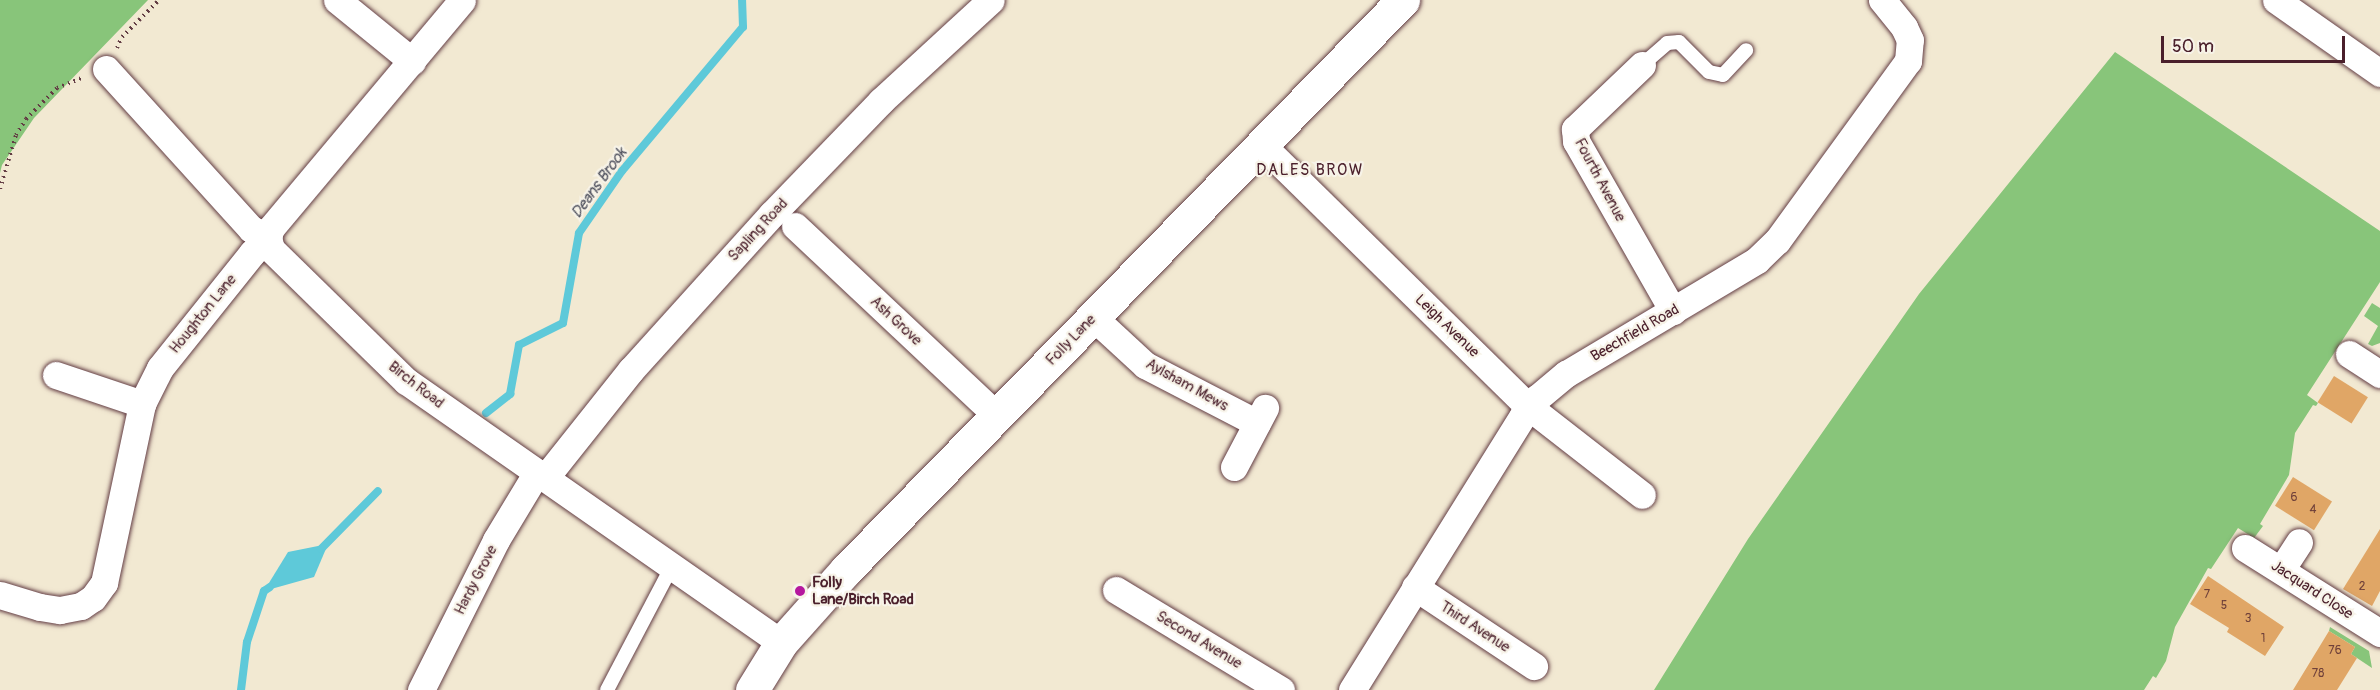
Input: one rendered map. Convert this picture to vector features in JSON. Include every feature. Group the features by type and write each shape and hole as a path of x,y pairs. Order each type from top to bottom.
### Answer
{"main road":[{"name":"Folly Lane","path":"752,690 781,643 852,563 1403,0"}],"street":[{"path":"337,0 412,61"},
{"name":"Houghton Lane","path":"0,596 39,608 60,610 81,606 93,598 104,583 142,404 160,368 185,334 268,237 271,228 462,0"},
{"name":"Sapling Road","path":"541,475 631,370 772,214 881,101 991,0"},
{"name":"Beechfield Road","path":"1352,690 1529,407 1566,374 1673,311 1768,251 1908,61 1910,40 1904,27 1882,0"},
{"path":"2276,0 2380,73"},
{"name":"Fourth Avenue","path":"1642,66 1575,129 1575,141 1673,311"},
{"name":"Birch Road","path":"106,69 251,229 268,237 271,249 406,381 781,643"},
{"name":"Leigh Avenue","path":"1262,145 1529,407 1642,495"},
{"name":"Ash Grove","path":"795,226 997,416"},
{"name":"Aylsham Mews","path":"1093,317 1145,364 1261,415 1234,467"},
{"path":"2349,354 2380,374"},
{"path":"56,375 142,404"},
{"name":"Hardy Grove","path":"421,690 496,540 541,475"},
{"path":"2281,570 2298,542"},
{"name":"Jacquard Close","path":"2244,548 2380,633"},
{"name":"Third Avenue","path":"1415,587 1534,666"},
{"name":"Second Avenue","path":"1116,590 1281,690"}],"lane":[{"path":"1642,66 1667,43 1679,42 1709,72 1723,75 1746,50"},
{"path":"607,690 672,566"}],"path":[{"path":"0,189 16,135 26,119 57,88 106,69 122,37 159,0"}],"green space":[{"path":"0,0 148,0 34,118 2,165 0,173"},
{"path":"2115,52 2380,231 2380,282 2307,395 2318,403 2316,406 2313,405 2295,433 2289,475 2260,524 2263,526 2254,538 2238,528 2211,569 2208,568 2175,627 2166,661 2156,678 2153,676 2144,690 1654,690 1748,539 1919,294"},
{"path":"2372,303 2380,308 2380,343 2372,346 2368,344 2378,326 2364,316"},
{"path":"2330,627 2369,651 2372,668 2351,654 2355,647 2329,631"}],"water":[{"path":"328,544 314,577 264,591 288,552"}],"building":[{"path":"2334,376 2368,397 2351,423 2318,402"},
{"path":"2293,477 2332,501 2314,530 2275,506"},
{"path":"2380,529 2380,591 2372,606 2343,589"},
{"path":"2208,576 2284,627 2265,656 2227,632 2229,628 2190,604"},
{"path":"2329,631 2355,647 2351,654 2357,658 2337,690 2293,690"}],"waterway":[{"name":"Deans Brook","path":"486,413 510,394 519,345 563,323 579,233 622,171 743,27 742,0"},
{"path":"321,549 378,491"},
{"name":"Deans Brook","path":"241,690 247,642 264,591 270,587"}],"place":[{"name":"Folly Lane/Birch Road","path":"800,591"}],"district":[{"name":"DALES BROW","path":"1310,170"}]}
